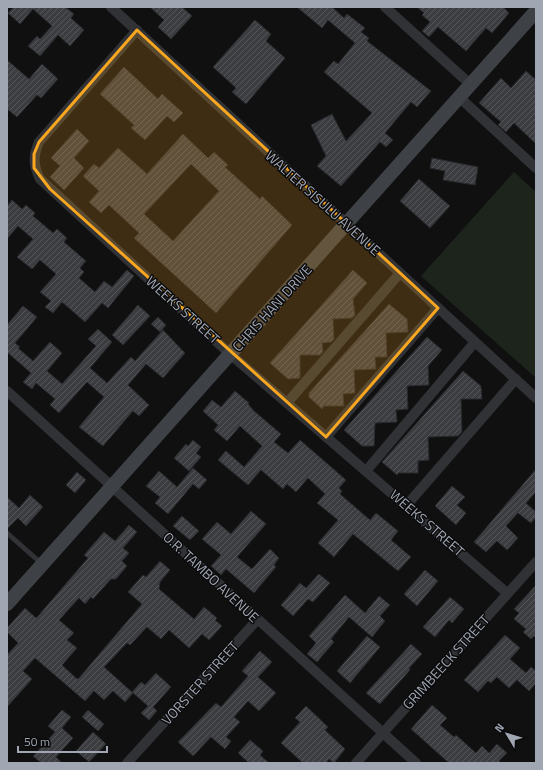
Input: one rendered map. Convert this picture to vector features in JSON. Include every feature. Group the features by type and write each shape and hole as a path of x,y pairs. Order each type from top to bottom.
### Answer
{"street":[{"name":"WALTER SISULU AVENUE","path":"111,7 536,398"},
{"path":"385,7 470,84"},
{"name":"CHRIS HANI DRIVE","path":"7,604 536,11"},
{"name":"WEEKS STREET","path":"137,30 39,142 34,154 34,168 40,179 50,190 230,354 507,593"},
{"path":"459,97 536,168"},
{"path":"287,403 400,273"},
{"path":"326,437 438,308"},
{"path":"366,471 475,342"},
{"path":"406,506 516,379"},
{"name":"O.R. TAMBO AVENUE","path":"7,391 416,763"},
{"name":"GRIMBEECK STREET","path":"356,763 536,562"},
{"name":"VORSTER STREET","path":"127,763 257,620"}],"lane":[{"path":"7,533 43,565"}],"highlighted area":[{"path":"137,30 438,308 326,437 50,189 34,168 34,154 39,142"}],"shaded area":[{"path":"514,172 536,192 536,378 421,276"}],"building":[{"path":"14,7 65,7 74,14 71,18 84,30 70,46 58,35 40,56 28,46 37,36 40,39 52,26 33,9 20,24 8,13"},
{"path":"150,7 182,7 192,16 171,39 158,27 164,20"},
{"path":"297,7 332,7 344,18 347,14 365,28 361,32 369,38 367,41 431,91 417,107 411,102 385,133 393,140 386,147 380,142 341,186 317,166 326,156 311,125 332,114 346,141 372,113 324,72 334,61 338,64 355,43 328,20 322,28"},
{"path":"417,7 503,7 509,13 492,33 486,28 466,51 438,27 429,37 422,31 430,22 422,15 424,13"},
{"path":"255,20 271,34 266,41 285,58 246,104 232,92 236,88 213,67"},
{"path":"7,60 29,79 42,64 58,79 41,98 37,95 17,117 7,109"},
{"path":"124,67 158,99 162,94 183,113 174,122 167,116 145,140 131,128 134,125 100,94"},
{"path":"526,71 536,80 536,144 514,123 506,132 498,125 501,122 479,103 501,78 511,88"},
{"path":"77,129 89,141 74,158 84,168 64,190 50,177 60,166 51,158"},
{"path":"183,134 208,158 214,152 228,165 225,167 260,199 262,196 292,225 216,313 134,238 139,233 109,205 101,213 89,202 99,191 83,176 94,164 99,168 118,148 147,174","holes":["191,164 219,191 173,241 144,214"]},
{"path":"432,158 478,167 475,185 443,180 445,171 430,168"},
{"path":"419,179 450,206 430,228 400,201"},
{"path":"12,200 22,209 26,205 35,213 33,216 53,233 57,229 67,238 64,242 86,261 80,268 84,272 79,278 95,292 104,281 112,287 127,270 134,276 108,308 102,303 85,322 62,302 53,313 45,307 51,301 40,292 56,274 40,260 32,269 17,257 33,239 18,226 7,239 7,206"},
{"path":"353,270 367,283 353,299 355,315 352,318 333,319 334,339 331,342 322,343 323,352 320,355 300,355 300,378 288,379 270,363"},
{"path":"389,304 407,319 408,332 386,333 387,357 375,357 376,369 354,370 355,393 343,394 344,406 324,406 322,409 309,397 309,393"},
{"path":"138,305 150,316 123,345 112,335"},
{"path":"23,306 37,317 15,343 20,347 18,348 33,361 50,342 62,353 47,371 62,384 96,346 88,339 98,329 112,342 90,368 107,383 131,357 135,361 163,330 185,353 163,378 146,364 128,385 149,405 139,416 133,411 103,446 79,427 104,397 87,382 59,413 50,405 55,399 36,383 32,389 23,382 31,373 7,352 7,325"},
{"path":"158,317 166,325 160,332 151,324"},
{"path":"427,337 442,350 428,366 429,385 407,386 408,409 396,410 397,422 375,423 374,446 362,446 344,430"},
{"path":"463,371 481,386 482,399 461,399 462,432 458,436 428,437 429,460 418,461 418,473 398,473 397,475 382,462"},
{"path":"235,391 249,403 248,404 254,411 281,434 274,442 288,453 300,440 346,480 339,488 342,491 340,494 370,520 376,513 398,531 391,540 411,557 398,571 353,534 334,557 318,543 338,520 317,503 325,494 308,478 296,492 287,484 283,489 261,470 248,485 218,460 226,451 244,467 262,446 240,426 227,441 214,430 218,425 203,411 212,400 221,407"},
{"path":"193,440 201,447 196,453 201,457 189,471 174,458 186,444 188,446"},
{"path":"193,468 207,480 199,489 193,484 168,514 155,503 160,497 146,486 159,471 177,487"},
{"path":"536,469 536,492 526,503 536,512 536,517 531,523 518,513 506,526 518,538 507,550 497,541 486,552 474,542"},
{"path":"77,472 86,480 75,493 66,485"},
{"path":"452,486 465,497 457,505 466,513 456,525 435,506"},
{"path":"30,495 43,507 26,526 18,518 7,529 7,497 19,508"},
{"path":"251,511 266,524 237,557 252,569 270,549 279,558 274,565 276,567 254,593 226,569 221,575 211,566 221,555 202,539 217,522 231,534"},
{"path":"182,516 199,531 190,540 173,526"},
{"path":"129,525 137,532 123,548 129,553 122,561 127,566 116,579 111,579 93,599 91,597 85,604 79,598 59,620 74,633 67,640 77,648 62,665 77,679 79,678 142,604 128,592 143,575 146,577 160,561 170,570 160,582 159,589 194,619 204,607 217,618 215,620 222,626 209,640 202,634 189,648 169,630 161,639 147,627 130,645 127,643 104,667 133,693 125,702 113,691 104,700 94,691 85,701 35,658 23,671 32,679 7,707 7,655 18,643 7,632 7,628 25,608 36,618 88,558 84,555 104,532 115,541"},
{"path":"425,570 438,581 417,606 404,594"},
{"path":"319,574 330,583 313,602 308,599 293,616 281,605 300,583 306,588"},
{"path":"536,585 536,638 534,636 531,639 523,632 526,629 514,619 519,613 514,609"},
{"path":"345,595 365,613 379,596 390,605 380,616 385,621 372,637 349,617 331,639 334,642 317,662 307,654 316,643 309,636"},
{"path":"450,597 464,609 452,623 449,620 435,637 423,627"},
{"path":"505,635 520,648 510,659 526,673 531,667 536,671 536,683 529,691 517,680 509,688 497,677 491,683 488,681 478,692 464,680"},
{"path":"367,636 380,647 350,683 337,671"},
{"path":"411,644 422,654 380,704 366,693"},
{"path":"260,651 272,662 258,677 276,693 259,711 248,701 234,717 240,722 226,737 231,741 225,749 211,737 193,756 178,742 216,703 221,707 248,676 242,671"},
{"path":"156,673 171,687 153,707 157,711 149,720 141,713 148,706 132,692 141,682 145,685"},
{"path":"432,705 447,718 440,725 454,737 456,735 476,753 482,746 489,753 497,744 507,753 499,761 501,763 449,763 411,729"},
{"path":"306,706 328,727 325,730 345,749 334,763 329,759 326,763 303,763 281,743 300,722 295,718"},
{"path":"62,710 71,717 62,728 73,738 56,757 62,763 41,763 33,756 55,732 48,726"},
{"path":"88,710 104,724 98,731 82,717"},
{"path":"93,732 106,744 89,762 76,751"},
{"path":"250,740 263,751 260,755 269,763 249,763 238,753"}]}
